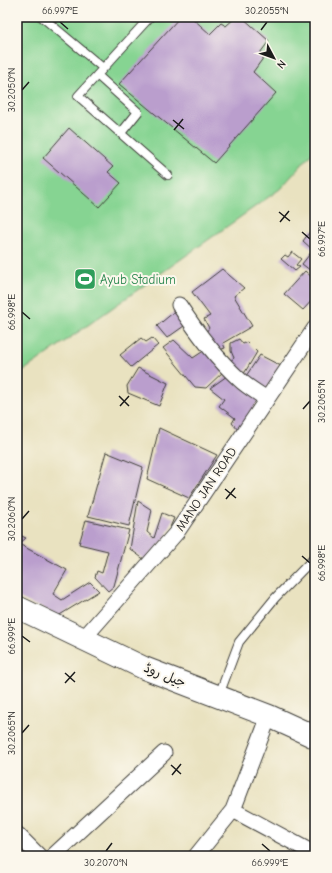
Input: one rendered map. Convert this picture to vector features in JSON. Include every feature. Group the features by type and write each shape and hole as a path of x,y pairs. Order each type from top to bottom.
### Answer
{"main road":[{"name":"جیل روڈ","path":"17,608 144,668 268,716 315,737"}],"street":[{"path":"179,305 188,319 224,363 240,380 267,399"},
{"name":"MANO JAN ROAD","path":"83,639 177,532 315,328"},
{"path":"196,856 233,810 268,716"},
{"path":"53,856 164,753"},
{"path":"233,810 315,854"},
{"path":"17,834 39,856"}],"lane":[{"path":"42,17 103,68"},
{"path":"150,17 78,96 168,175"},
{"path":"97,75 138,112 120,134"},
{"path":"218,696 239,642 275,598 315,556"}],"green space":[{"name":"Ayub Stadium","path":"17,17 315,17 315,150 280,189 26,369 17,372"}],"building":[{"path":"180,17 191,17 210,34 221,23 226,26 236,17 242,17 269,41 260,53 264,57 253,72 276,93 214,163 119,84"},
{"path":"69,128 113,167 108,172 121,183 99,207 43,158"},
{"path":"312,229 315,232 315,274 302,264 313,250 303,241"},
{"path":"292,252 301,259 296,265 300,267 295,271 281,259 285,255 288,257"},
{"path":"222,269 244,288 234,296 252,326 223,343 225,348 214,352 206,332 209,328 204,319 210,316 192,292"},
{"path":"305,271 315,280 315,297 303,310 284,294"},
{"path":"174,312 184,326 167,338 157,326"},
{"path":"141,338 146,342 152,338 158,345 131,367 120,355"},
{"path":"239,339 243,344 247,342 257,352 242,377 229,362 234,358 231,351 231,343"},
{"path":"174,340 193,358 205,350 224,371 206,388 195,387 163,348"},
{"path":"260,355 281,366 264,393 244,379"},
{"path":"138,368 168,383 159,406 128,393 127,386"},
{"path":"227,376 260,398 239,431 232,423 235,418 219,406 224,399 210,388"},
{"path":"159,428 217,455 189,498 147,479"},
{"path":"106,452 143,467 129,526 88,516"},
{"path":"138,501 152,510 147,532 154,538 162,513 174,518 165,539 145,560 130,549"},
{"path":"86,520 129,530 114,586 108,591 95,577 97,571 102,573 108,551 79,544"},
{"path":"17,534 26,538 19,544 67,570 53,594 62,600 90,582 99,591 58,616 17,597"}],"place":[{"name":"Ayub Stadium","path":"85,279"}]}
